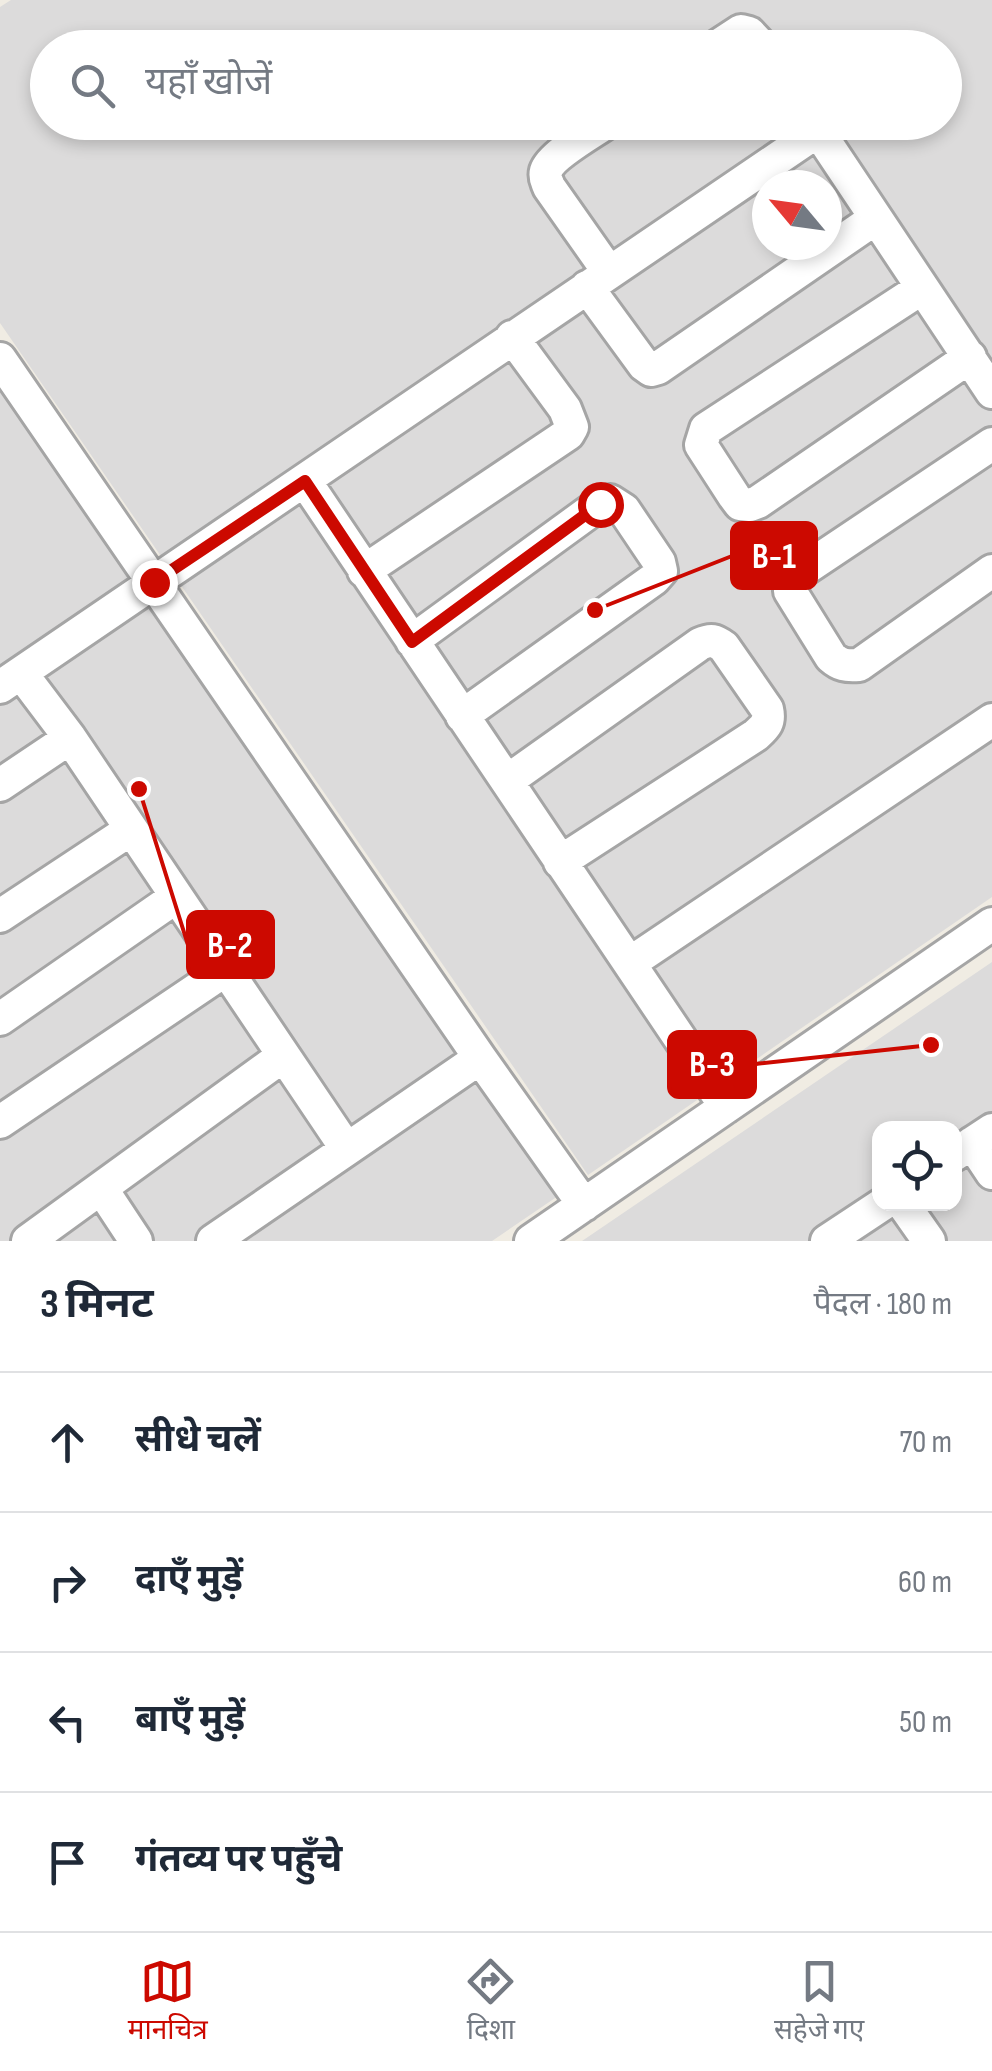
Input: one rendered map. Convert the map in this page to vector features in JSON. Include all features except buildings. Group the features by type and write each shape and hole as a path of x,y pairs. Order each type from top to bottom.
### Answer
{"street":[{"path":"582,140 556,158 545,176 644,365 651,370 876,218"},
{"path":"346,1148 70,738 10,680 796,140"},
{"path":"824,140 992,392"},
{"path":"922,288 715,422 706,430 700,445 706,456 740,504 750,505 970,357"},
{"path":"364,571 568,434 572,427 566,409 512,338"},
{"path":"0,359 584,1205"},
{"path":"992,444 796,575 790,591 831,657 839,664 859,665 992,571"},
{"path":"305,481 726,1107"},
{"path":"412,642 600,504 610,500 624,510 659,562 661,571 654,580 462,716"},
{"path":"507,781 710,640 724,647 767,709 766,727 560,862"},
{"path":"630,963 992,720"},
{"path":"0,785 70,738"},
{"path":"0,916 130,830"},
{"path":"0,1019 176,897"},
{"path":"531,1241 992,924"},
{"path":"0,1122 224,971"},
{"path":"28,1241 283,1056"},
{"path":"213,1241 480,1058"},
{"path":"973,1143 992,1174"},
{"path":"101,1188 136,1241"},
{"path":"829,1240 872,1211"},
{"path":"908,1211 928,1241"}],"shaded area":[{"path":"11,0 992,0 992,897 588,1175 0,323 0,7"},
{"path":"0,381 558,1196 492,1241 0,1241"},
{"path":"992,962 992,1241 582,1241"}],"place":[{"name":"B-1","path":"595,610"},
{"name":"B-2","path":"139,789"},
{"name":"B-3","path":"931,1045"}],"route":[{"path":"154,582 305,481 412,642 600,504"}]}
